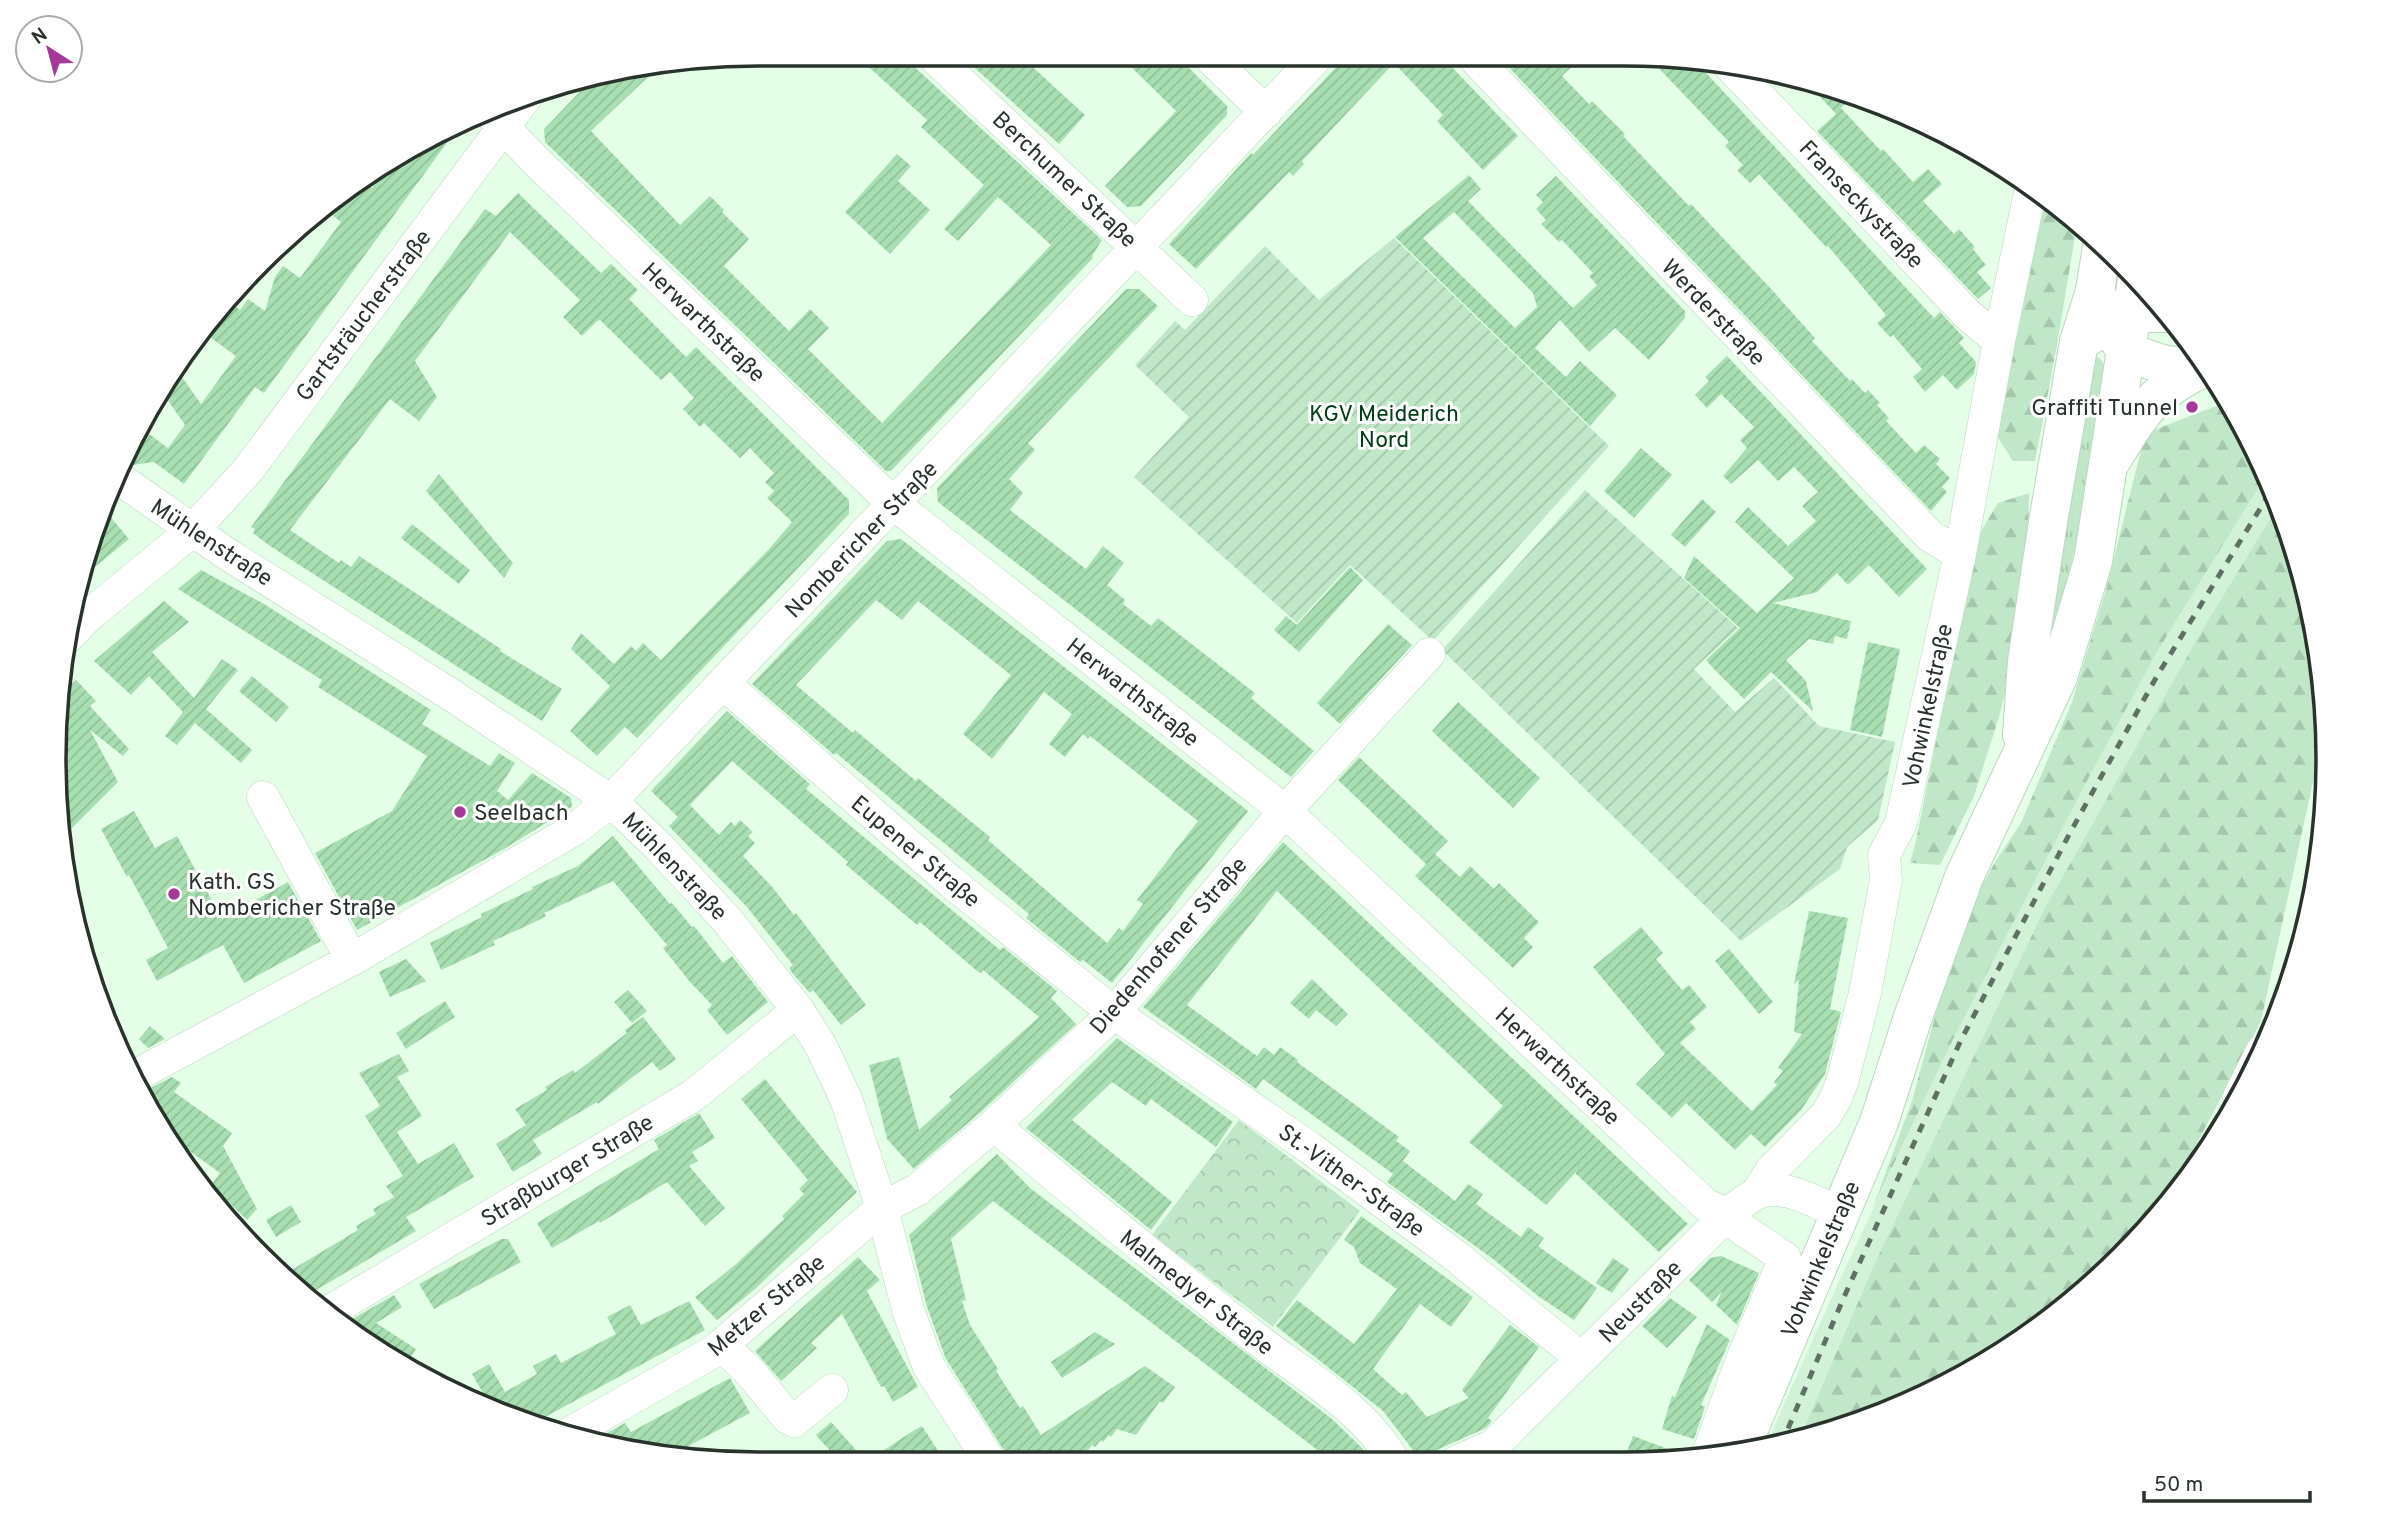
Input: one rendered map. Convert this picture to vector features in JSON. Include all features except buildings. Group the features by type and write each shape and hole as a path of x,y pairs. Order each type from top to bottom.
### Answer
{"main road":[{"name":"Vohwinkelstraße","path":"1743,1442 1879,1122 1913,1017 1965,877 2058,677 2089,574 2108,466 2121,316 2106,263"},
{"name":"Vohwinkelstraße","path":"2021,754 2026,661 2121,316"},
{"path":"2121,316 2165,365 2194,367"},
{"path":"2108,466 2146,406 2162,391 2197,372"}],"street":[{"name":"Berchumer Straße","path":"943,66 1192,300"},
{"path":"1218,66 1266,113"},
{"name":"Nombericher Straße","path":"142,1073 355,958 575,829 611,801 1309,66"},
{"name":"Werderstraße","path":"1482,66 1930,536 1960,554"},
{"name":"Franseckystraße","path":"1740,77 1968,315 1999,341"},
{"name":"Herwarthstraße","path":"496,120 894,504 1285,811 1706,1205 1728,1214 1742,1229 1785,1258 1743,1357 1711,1447"},
{"name":"Gartsträucherstraße","path":"80,626 192,531 248,470 496,120"},
{"name":"Vohwinkelstraße","path":"1758,1192 1771,1171 1826,1115 1843,1079 1870,968 1886,880 1884,855 1901,822 1960,554 1999,341 2029,199"},
{"name":"Mühlenstraße","path":"124,482 192,531 450,694 611,801 658,846 727,920 798,1010 821,1046 846,1099 882,1208 908,1310 929,1367 984,1452"},
{"name":"Diedenhofener Straße","path":"882,1208 917,1190 994,1125 1114,1013 1285,811 1429,654"},
{"name":"Eupener Straße","path":"723,683 951,882 1114,1013"},
{"path":"263,797 355,958"},
{"name":"Straßburger Straße","path":"336,1307 694,1095 798,1010"},
{"name":"St.-Vither-Straße","path":"1114,1013 1310,1148 1453,1254 1581,1358"},
{"name":"Malmedyer Straße","path":"994,1125 1103,1218 1278,1356 1350,1409 1383,1441 1389,1452"},
{"path":"1758,1192 1773,1189 1784,1191 1839,1212"},
{"name":"Neustraße","path":"1478,1452 1494,1445 1728,1214 1758,1192"},
{"name":"Metzer Straße","path":"578,1428 713,1352 882,1208"},
{"path":"721,1345 749,1371 788,1418 794,1421 832,1391"}],"shaded area":[{"path":"2259,486 2271,517 2201,632 1874,1265 1804,1428 1770,1436 1835,1290 1956,1033 2157,652"}],"green space":[{"path":"2042,209 2075,235 2035,461 2013,461 1997,436"},
{"name":"KGV Meiderich Nord","path":"1394,238 1609,446 1433,641 1350,565 1297,623 1134,477 1189,417 1135,365 1175,321 1185,330 1265,246 1319,300"},
{"path":"2094,356 2107,367 2079,531 2045,657"},
{"path":"2218,405 2259,486 2157,652 2088,779 1956,1033 1872,1210 1912,1101 1952,954 1977,895 2021,823 2072,702 2106,590 2140,454 2149,432"},
{"path":"1585,490 1738,628 1694,669 1735,712 1774,678 1819,726 1895,742 1878,820 1847,847 1840,869 1741,941 1442,650"},
{"path":"2029,493 2027,575 2015,652 1999,717 1974,796 1940,865 1910,863 1972,560 1981,531 1998,503"},
{"path":"2271,517 2292,580 2302,624 2310,669 2316,760 2261,1021 2189,1158 2144,1216 2113,1250 2079,1281 2008,1336 1969,1360 1888,1400 1804,1428 1874,1265 2044,910 2201,632"},
{"path":"1239,1120 1360,1211 1273,1327 1152,1235"}],"railway":[{"path":"1786,1433 1844,1297 1961,1040 2071,831 2157,676 2265,500"}],"place":[{"name":"Graffiti Tunnel","path":"2192,407"},
{"name":"Seelbach","path":"460,812"},
{"name":"Kath. GS Nombericher Straße","path":"174,894"}]}
